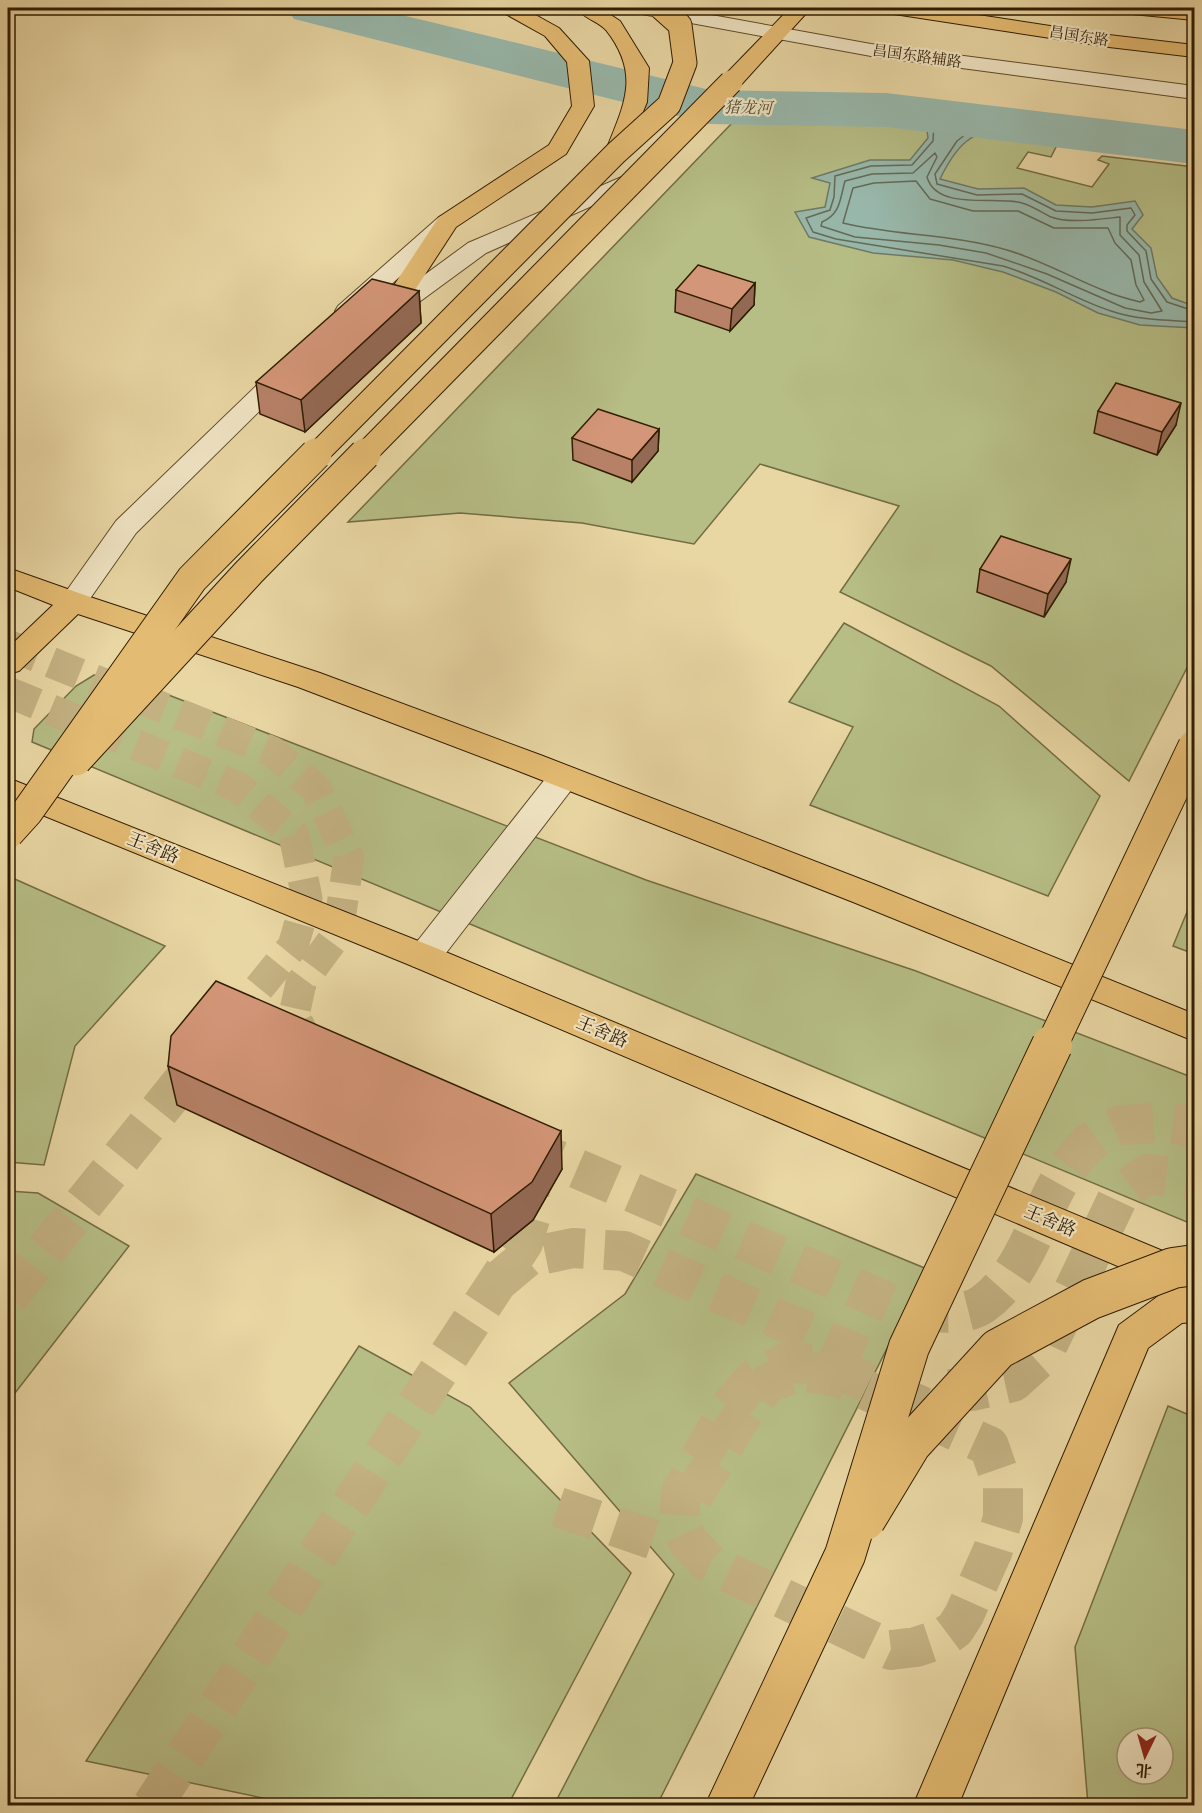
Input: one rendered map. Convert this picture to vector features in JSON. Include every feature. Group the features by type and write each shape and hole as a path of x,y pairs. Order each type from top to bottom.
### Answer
{"main road":[{"path":"387,314 447,222 558,149 583,106 578,61 552,32 509,8"},
{"path":"586,8 613,25 638,68 636,102 616,153"},
{"path":"8,833 17,801 192,579 616,153 669,105 685,63 680,25 661,8"},
{"path":"17,801 249,572 801,8"},
{"name":"昌国东路","path":"894,8 1109,41 1194,51"},
{"path":"1132,8 1194,14"},
{"path":"8,577 72,603 245,657 835,880 1194,1028"},
{"path":"8,664 72,603"},
{"path":"844,1555 909,1347 1194,746"},
{"name":"王舍路","path":"17,801 424,957 1194,1282"},
{"path":"727,1806 844,1555 911,1444 998,1349 1091,1299 1173,1268 1194,1265"},
{"path":"935,1806 1133,1337 1175,1306 1194,1306"}],"street":[{"name":"昌国东路辅路","path":"642,8 871,50 1194,93"},
{"path":"387,314 477,248 638,177"},
{"path":"330,328 364,294 447,222"},
{"path":"72,603 126,527 305,352"},
{"path":"424,957 564,777"}],"green space":[{"path":"855,117 1058,143 1051,157 1028,152 1017,168 1092,187 1109,164 1098,160 1102,156 1194,167 1194,654 1129,781 991,666 840,592 899,506 760,464 694,544 582,523 460,513 348,522 734,121"},
{"path":"844,623 999,706 1100,796 1048,896 810,805 853,727 789,702"},
{"path":"94,675 117,675 646,880 916,971 1194,1078 1194,1225 32,742 34,729 76,686"},
{"path":"8,876 165,946 75,1046 44,1165 8,1162"},
{"path":"1194,895 1194,954 1173,946"},
{"path":"696,1174 927,1269 657,1805 554,1805 674,1574 509,1383 625,1294"},
{"path":"8,1191 38,1193 129,1246 8,1402"},
{"path":"359,1346 470,1407 631,1573 508,1805 282,1802 86,1761"},
{"path":"1168,1406 1194,1417 1194,1805 1088,1805 1075,1647"}],"water":[{"path":"916,114 1009,125 984,131 966,142 952,157 940,179 978,189 1024,188 1056,205 1092,207 1135,201 1143,215 1132,229 1151,248 1157,277 1172,298 1194,306 1194,328 1140,325 1098,313 1056,292 1003,272 953,260 873,253 809,237 795,212 825,207 830,183 812,178 870,160 910,160 928,138 926,123"}],"building":[{"path":"698,265 755,283 732,309 676,290"},
{"path":"372,279 419,291 301,400 256,382"},
{"path":"1116,383 1181,403 1162,432 1098,411"},
{"path":"598,409 659,429 632,460 572,438"},
{"path":"1001,536 1071,559 1048,594 980,569"},
{"path":"216,981 561,1131 532,1182 491,1214 168,1066 171,1036"}],"waterway":[{"name":"猪龙河","path":"312,8 710,107 886,110 1194,147"}],"tunnel":[{"path":"8,645 273,752 316,789 349,858 338,933 301,983 294,1015 313,1053"},
{"path":"8,692 238,787 294,835 307,898 293,946 211,1047"},
{"path":"8,1297 212,1045"},
{"path":"522,1145 899,1307 954,1313 974,1309 983,1304 1003,1285 1019,1262 1058,1184 1073,1160 1093,1140 1124,1125 1168,1123 1194,1129"},
{"path":"946,1389 972,1391 1013,1382 1043,1355 1119,1195 1147,1174 1194,1180"},
{"path":"497,1282 523,1243 531,1215 528,1179"},
{"path":"497,1282 526,1258 573,1248 624,1251 868,1359"},
{"path":"152,1806 497,1282"},
{"path":"693,1497 745,1410 768,1383 802,1371 837,1377 989,1446 1003,1486 1003,1518 993,1550 964,1615 955,1629 943,1638 916,1647 891,1650 709,1563 689,1543 679,1522 681,1492 728,1409 754,1379 785,1363 826,1364 939,1414"},
{"path":"558,1507 669,1545"}]}
